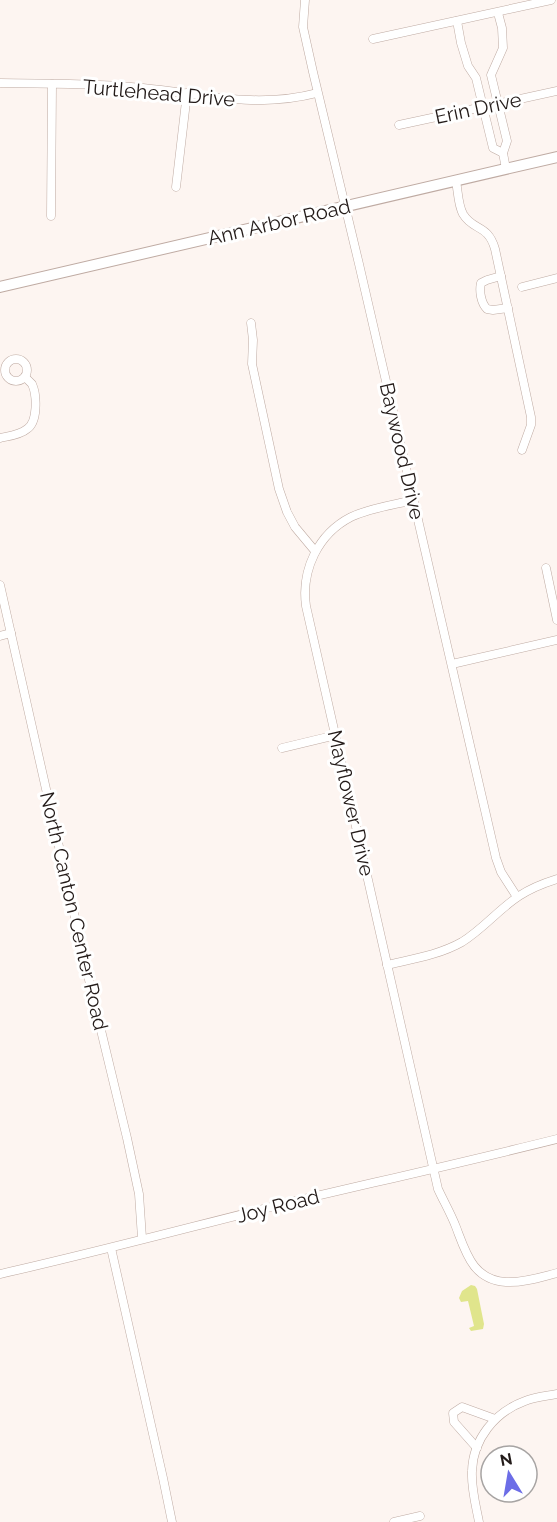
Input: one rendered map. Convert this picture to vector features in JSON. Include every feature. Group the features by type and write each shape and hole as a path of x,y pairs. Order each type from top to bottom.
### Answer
{"main road":[{"name":"Ann Arbor Road","path":"0,286 557,157"}],"street":[{"name":"Baywood Drive","path":"304,0 303,27 317,93 496,858 506,881 517,897"},
{"path":"373,39 551,0"},
{"path":"498,13 502,28 503,48 490,75 507,141 503,153 506,169"},
{"path":"457,21 468,66 476,78 493,148 503,153"},
{"path":"476,78 490,75"},
{"name":"Turtlehead Drive","path":"0,83 133,87 258,101 290,99 317,93"},
{"path":"51,216 52,84"},
{"name":"Erin Drive","path":"399,125 557,91"},
{"path":"176,188 187,93"},
{"path":"456,181 464,215 489,234 492,239 531,425 522,450"},
{"path":"501,276 481,283 481,297 487,309 508,308"},
{"path":"522,287 557,278"},
{"path":"250,323 253,340 252,364 279,489 295,527 315,551"},
{"path":"0,438 26,430 34,420 35,400 32,384 25,377"},
{"name":"Mayflower Drive","path":"414,500 365,512 350,518 329,532 315,551 307,575 306,601 438,1189 457,1228 464,1250 483,1274 504,1282 557,1273"},
{"path":"546,568 557,620"},
{"name":"North Canton Center Road","path":"0,585 127,1138 139,1194 142,1238"},
{"path":"0,636 11,633"},
{"path":"452,664 557,640"},
{"path":"282,748 336,735"},
{"path":"387,965 455,946 472,935 517,897 557,879"},
{"name":"Joy Road","path":"0,1274 557,1139"},
{"path":"111,1248 172,1522"},
{"path":"479,1522 472,1479 473,1462 485,1432 495,1419 512,1407 525,1401 557,1394"},
{"path":"477,1448 454,1422 453,1413 462,1407 495,1419"},
{"path":"394,1522 420,1516"}],"green space":[{"path":"471,1285 477,1289 484,1324 483,1329 471,1331 469,1328 474,1326 468,1301 461,1302 459,1298 462,1291"}]}
